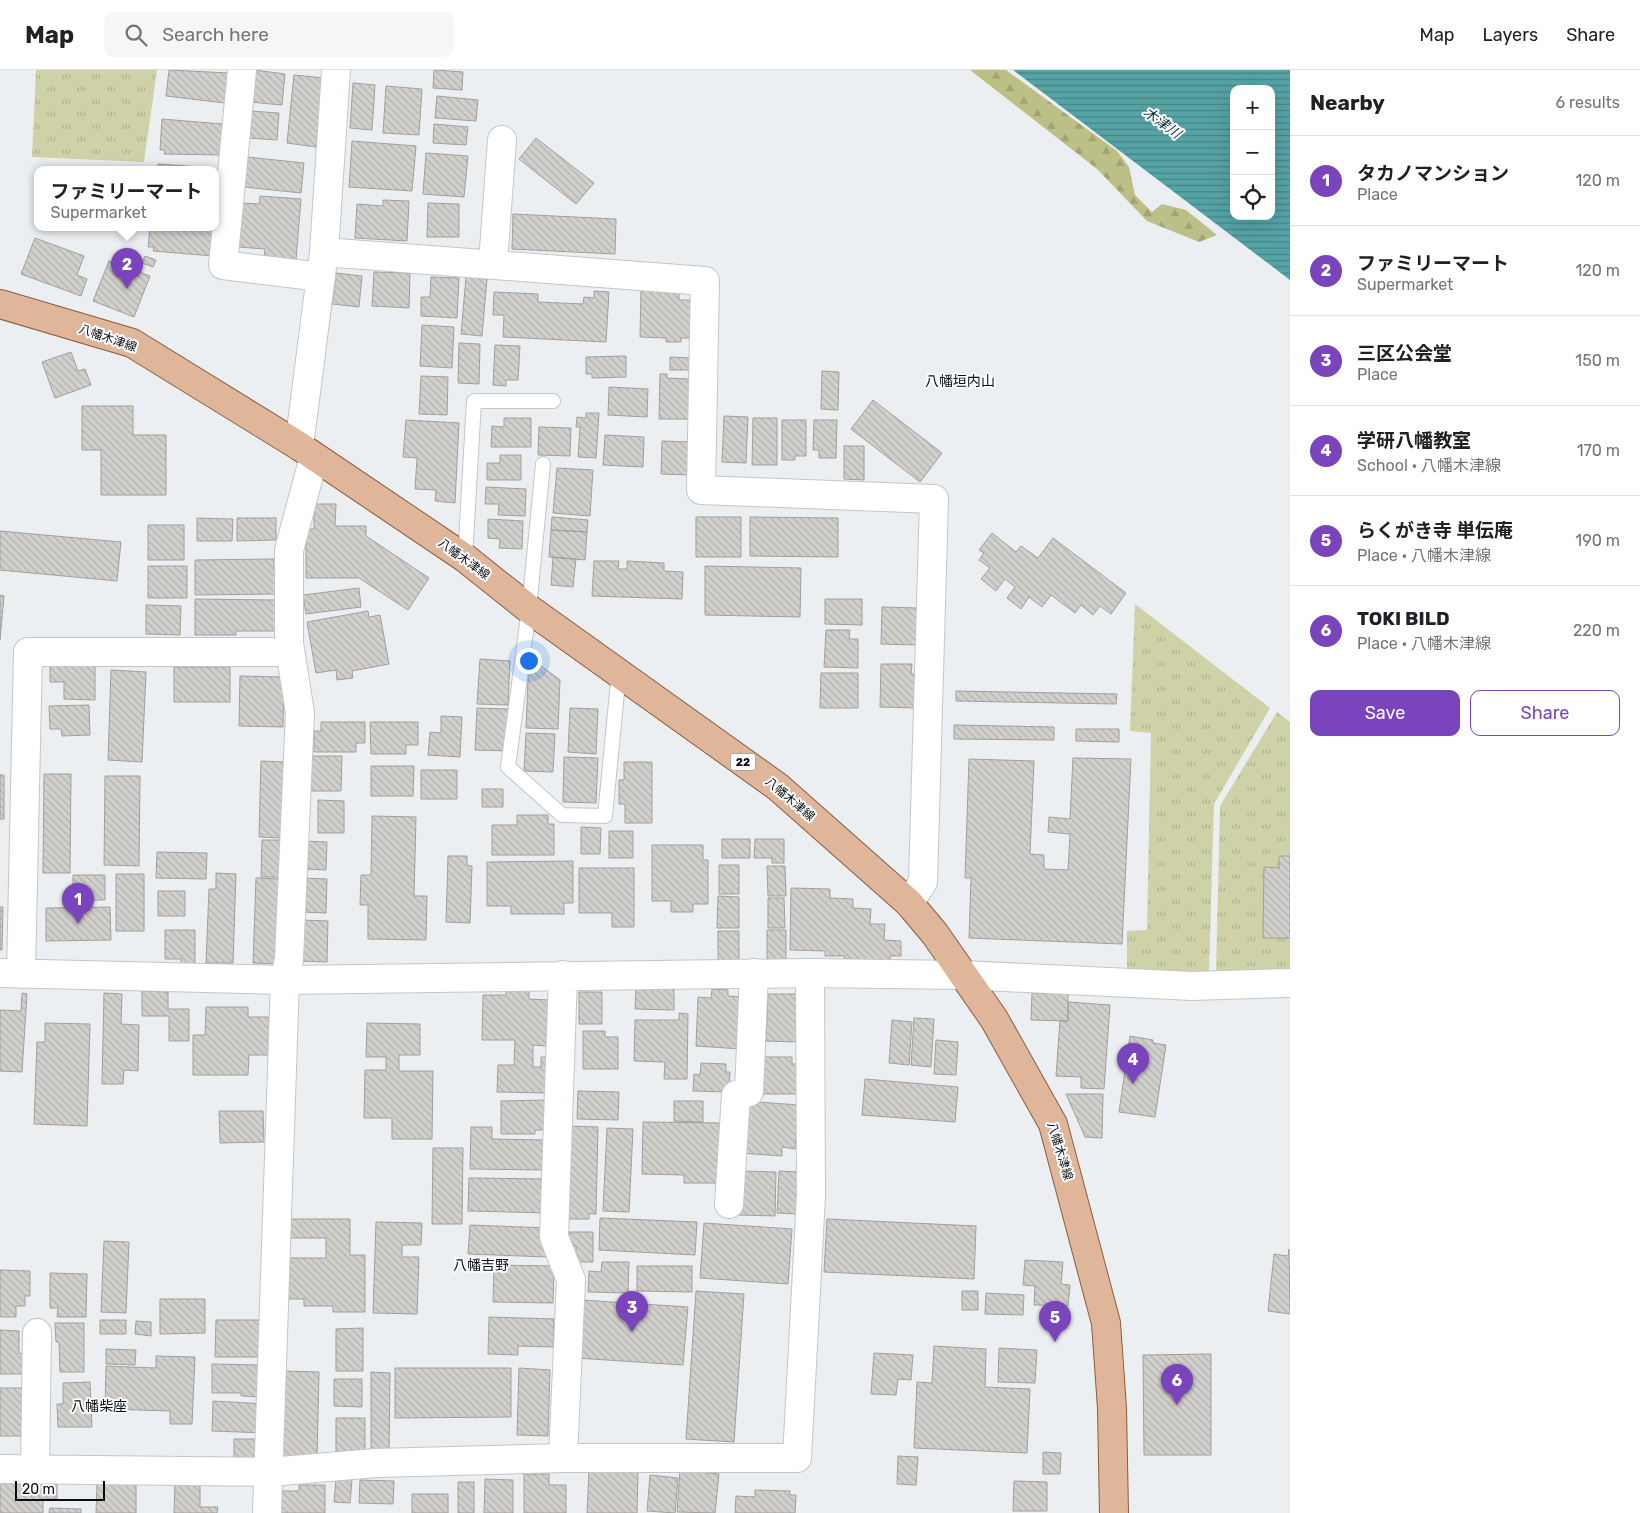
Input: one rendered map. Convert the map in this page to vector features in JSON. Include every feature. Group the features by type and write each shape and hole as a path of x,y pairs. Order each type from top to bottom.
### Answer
{"main road":[{"name":"八幡木津線","path":"0,304 132,343 307,452 465,558 529,609 778,787 909,903 935,934 994,1019 1053,1124 1106,1323 1112,1408 1114,1513"}],"street":[{"path":"242,70 223,266 493,264 705,281 701,490 934,499 923,882 909,903"},
{"path":"267,1513 270,1472 285,980 289,958 300,713 290,652 289,550 307,452 323,265 336,70"},
{"path":"493,264 502,140"},
{"path":"290,652 28,652 10,974 285,980 810,973 963,975 1192,986 1290,983"},
{"path":"729,1204 736,1095 749,1092 754,973"},
{"path":"0,1469 270,1472 376,1463 563,1458 797,1458 810,1196 810,973"},
{"path":"563,975 554,1237 572,1280 563,1458"},
{"path":"35,1469 36,1333"}],"lane":[{"path":"465,558 474,401 553,401"},
{"path":"543,464 529,609 508,767 562,816 605,816 619,672"}],"green space":[{"path":"36,70 157,70 144,162 32,157"},
{"path":"970,70 1006,70 1117,151 1129,167 1135,195 1152,212 1162,204 1186,210 1217,235 1199,242 1147,221 1097,169"},
{"path":"1135,604 1270,708 1214,804 1209,972 1127,969 1127,931 1147,930 1151,733 1130,731"},
{"path":"1277,712 1290,722 1290,971 1216,972 1220,806"}],"water":[{"name":"木津川","path":"1013,70 1290,70 1290,280"}],"building":[{"path":"169,70 229,73 225,103 166,96"},
{"path":"254,70 285,74 282,105 250,102"},
{"path":"434,70 463,72 462,90 433,88"},
{"path":"294,75 325,78 316,147 287,143"},
{"path":"353,83 375,85 372,130 350,128"},
{"path":"386,86 422,89 419,135 383,133"},
{"path":"437,96 478,100 476,121 435,118"},
{"path":"250,111 279,113 277,140 248,138"},
{"path":"162,119 223,124 221,155 164,154 165,150 160,150"},
{"path":"434,124 468,127 466,145 433,143"},
{"path":"536,138 594,183 576,204 519,159"},
{"path":"352,141 416,146 412,191 349,187"},
{"path":"426,153 468,156 464,197 423,194"},
{"path":"247,157 304,163 301,193 244,187"},
{"path":"158,164 186,166 158,166"},
{"path":"260,196 301,199 296,260 264,258 265,249 238,247 242,203 259,204"},
{"path":"383,200 409,201 407,241 355,238 357,204 383,206"},
{"path":"428,203 459,204 459,237 427,237"},
{"path":"513,214 616,219 615,254 512,249"},
{"path":"150,231 216,231 213,256 153,251 154,247 148,247"},
{"path":"35,238 84,256 77,275 87,279 81,296 21,274"},
{"path":"145,256 156,260 153,267 142,263"},
{"path":"109,261 150,276 134,317 93,301"},
{"path":"374,272 410,273 409,308 372,306"},
{"path":"336,273 362,276 359,307 332,304"},
{"path":"431,277 459,278 457,318 421,316 421,297 430,297"},
{"path":"466,277 487,279 482,336 461,334"},
{"path":"641,289 679,289 679,300 696,300 696,338 681,338 681,342 666,342 666,338 640,337"},
{"path":"594,291 609,292 606,342 503,337 504,315 493,315 494,292 538,294 538,302 583,304 584,297 594,298"},
{"path":"422,325 454,327 452,368 420,366"},
{"path":"459,343 480,344 479,384 458,383"},
{"path":"495,345 520,346 518,380 506,380 506,386 493,385"},
{"path":"71,352 78,371 85,369 91,385 55,398 42,362"},
{"path":"626,356 626,377 592,378 592,374 586,374 586,357"},
{"path":"670,357 691,358 691,370 670,370"},
{"path":"822,371 839,372 838,410 821,409"},
{"path":"660,374 667,374 667,378 690,379 689,419 659,419"},
{"path":"421,376 448,377 447,415 419,414"},
{"path":"609,387 648,389 647,417 608,415"},
{"path":"873,400 942,453 920,482 851,429"},
{"path":"82,406 133,406 133,435 166,435 166,495 101,495 101,450 82,450"},
{"path":"586,413 599,413 596,458 578,457 580,427 576,427 577,417 586,418"},
{"path":"724,416 748,417 746,463 722,462"},
{"path":"504,418 531,418 531,447 491,447 492,426 504,427"},
{"path":"753,418 777,418 777,465 752,465"},
{"path":"406,420 459,423 455,503 435,501 436,490 415,489 417,458 403,457"},
{"path":"782,420 806,420 806,456 795,456 795,460 782,460"},
{"path":"814,420 837,420 836,458 819,458 819,450 813,450"},
{"path":"539,427 571,428 570,456 538,455"},
{"path":"605,435 644,437 643,467 603,465"},
{"path":"662,441 692,442 690,475 661,474"},
{"path":"844,446 864,446 864,480 844,479"},
{"path":"500,455 521,455 521,480 487,480 487,463 500,463"},
{"path":"557,468 593,470 590,516 553,513"},
{"path":"486,487 526,489 525,516 498,515 499,504 485,504"},
{"path":"314,504 336,504 335,526 366,526 366,536 429,578 408,610 359,578 306,578 306,529 314,529"},
{"path":"552,517 588,520 587,532 551,530"},
{"path":"696,517 741,517 741,557 696,557"},
{"path":"750,517 838,518 838,557 750,556"},
{"path":"197,518 233,519 232,541 197,541"},
{"path":"237,518 276,518 276,540 237,541"},
{"path":"488,519 523,521 522,549 499,548 500,539 488,538"},
{"path":"148,525 184,525 184,560 148,560"},
{"path":"551,530 587,532 585,560 549,557"},
{"path":"0,531 121,542 117,581 0,570"},
{"path":"992,533 1016,552 1021,546 1038,558 1053,538 1126,593 1111,614 1100,606 1093,615 1081,605 1075,613 1051,595 1042,607 1029,597 1021,609 1007,598 1015,587 1005,579 996,591 981,579 990,568 979,560 984,553 979,550"},
{"path":"553,557 576,559 573,587 551,585"},
{"path":"274,559 275,594 195,595 195,560"},
{"path":"594,561 619,561 618,569 627,569 627,561 664,563 664,571 683,572 682,599 592,596"},
{"path":"148,566 187,566 187,598 148,598"},
{"path":"705,566 801,568 800,617 705,615"},
{"path":"359,588 361,607 306,614 303,595"},
{"path":"0,595 4,596 0,640"},
{"path":"195,599 275,600 275,631 236,631 236,635 195,635"},
{"path":"825,599 862,599 862,625 825,624"},
{"path":"146,605 181,606 180,635 146,634"},
{"path":"882,607 917,608 916,645 881,644"},
{"path":"368,611 369,617 380,615 389,664 352,671 353,678 337,680 336,670 316,673 307,622"},
{"path":"826,630 850,630 849,639 858,639 858,668 824,667"},
{"path":"529,657 560,680 558,729 526,728"},
{"path":"480,659 510,661 508,705 477,704"},
{"path":"881,664 912,664 911,674 915,674 915,708 880,707"},
{"path":"50,665 95,665 95,700 64,699 64,682 50,682"},
{"path":"174,667 230,667 230,702 174,702"},
{"path":"111,670 146,672 142,762 108,760"},
{"path":"821,673 858,673 858,708 820,708"},
{"path":"240,676 284,677 283,727 239,726"},
{"path":"956,691 1117,694 1116,704 956,701"},
{"path":"89,705 90,735 62,736 61,729 50,729 49,706"},
{"path":"477,708 509,709 508,751 475,750"},
{"path":"570,708 598,709 596,754 568,752"},
{"path":"441,716 462,717 460,757 428,755 430,732 441,733"},
{"path":"321,722 365,722 365,743 356,743 356,752 314,752 314,731 321,731"},
{"path":"370,722 418,722 418,745 406,745 406,754 371,754"},
{"path":"954,725 1054,727 1054,740 954,739"},
{"path":"1076,729 1119,729 1119,742 1076,741"},
{"path":"526,733 555,734 553,772 524,771"},
{"path":"309,756 342,756 341,791 309,791"},
{"path":"564,757 598,758 596,803 563,802"},
{"path":"1073,758 1131,759 1122,944 969,938 971,878 965,878 969,759 1034,761 1030,854 1044,855 1044,869 1068,870 1070,834 1048,832 1049,817 1070,819"},
{"path":"261,761 284,762 282,838 259,837"},
{"path":"624,762 652,762 652,823 625,823 625,804 619,804 619,780 624,780"},
{"path":"371,766 414,766 413,796 371,796"},
{"path":"421,770 457,770 457,799 421,799"},
{"path":"44,774 71,774 70,873 43,873"},
{"path":"0,775 4,775 4,819 0,819"},
{"path":"105,776 140,776 139,866 104,865"},
{"path":"482,789 503,789 503,807 482,807"},
{"path":"318,800 344,801 344,833 318,833"},
{"path":"517,815 548,815 548,824 554,824 554,855 492,855 492,825 517,825"},
{"path":"372,816 416,817 414,896 427,896 426,940 368,939 368,905 360,905 361,875 371,875"},
{"path":"581,827 601,828 600,854 581,854"},
{"path":"609,831 633,831 633,858 609,858"},
{"path":"722,839 750,839 750,858 722,858"},
{"path":"755,839 784,839 784,863 772,863 772,858 754,858"},
{"path":"262,840 281,840 280,877 261,877"},
{"path":"303,841 327,842 326,870 303,869"},
{"path":"652,845 703,845 703,860 708,860 708,904 693,904 693,912 671,912 671,901 652,901"},
{"path":"157,852 207,853 206,879 156,878"},
{"path":"448,856 467,856 467,865 472,866 470,923 446,922"},
{"path":"1279,856 1290,856 1290,938 1263,938 1264,867 1279,868"},
{"path":"573,861 573,903 564,903 564,914 511,914 511,906 487,906 487,862"},
{"path":"719,865 739,865 739,894 719,894"},
{"path":"767,866 785,866 786,896 768,896"},
{"path":"579,868 634,868 634,927 612,927 612,913 579,913"},
{"path":"216,873 236,874 233,963 206,963 209,889 216,889"},
{"path":"116,874 144,874 144,931 116,931"},
{"path":"73,875 105,875 105,900 73,900"},
{"path":"256,878 280,879 276,964 253,963"},
{"path":"302,878 327,879 326,913 301,912"},
{"path":"791,888 830,889 830,898 853,899 853,908 871,909 870,924 885,924 884,940 901,941 901,956 890,956 890,960 844,959 845,956 825,956 825,951 790,950"},
{"path":"158,891 185,891 185,916 158,916"},
{"path":"718,896 739,897 739,928 717,928"},
{"path":"768,898 784,898 785,928 768,928"},
{"path":"0,907 3,907 2,950 0,950"},
{"path":"110,907 111,940 46,941 46,908"},
{"path":"301,920 328,921 327,962 299,961"},
{"path":"165,930 195,930 195,964 181,964 181,959 165,959"},
{"path":"767,930 786,930 786,960 767,960"},
{"path":"718,931 739,931 739,962 718,962"},
{"path":"636,988 674,989 674,1010 635,1009"},
{"path":"506,989 529,989 529,999 548,1000 547,1046 533,1045 533,1067 541,1067 541,1057 547,1057 547,1093 497,1092 498,1065 514,1065 515,1040 482,1040 483,995 506,995"},
{"path":"712,989 728,990 728,996 744,997 741,1049 696,1046 698,997 711,998"},
{"path":"142,991 168,992 168,1009 189,1009 189,1041 169,1041 169,1016 142,1016"},
{"path":"579,992 602,992 602,1024 579,1024"},
{"path":"22,993 27,994 22,1072 0,1071 0,1010 21,1011"},
{"path":"104,993 122,994 121,1024 139,1025 138,1071 124,1070 123,1084 102,1084"},
{"path":"1032,993 1068,994 1068,1021 1031,1020"},
{"path":"768,994 800,994 798,1042 766,1041"},
{"path":"1068,1002 1110,1005 1104,1089 1081,1088 1081,1077 1056,1076 1060,1021 1068,1021"},
{"path":"206,1007 248,1007 248,1017 274,1017 274,1055 249,1055 248,1075 193,1075 193,1035 205,1035"},
{"path":"679,1013 688,1014 687,1079 664,1079 665,1062 634,1061 635,1020 679,1020"},
{"path":"914,1018 934,1019 931,1067 911,1065"},
{"path":"892,1020 912,1022 909,1065 889,1063"},
{"path":"45,1023 90,1024 87,1126 34,1124 37,1042 45,1042"},
{"path":"367,1023 420,1024 420,1055 399,1055 399,1071 433,1071 432,1139 392,1139 392,1118 364,1118 365,1070 386,1070 386,1057 366,1057"},
{"path":"583,1031 605,1031 605,1037 618,1037 618,1069 583,1069"},
{"path":"1130,1036 1153,1040 1153,1043 1166,1045 1155,1117 1119,1112"},
{"path":"936,1040 958,1042 956,1075 934,1074"},
{"path":"759,1057 792,1057 792,1064 801,1064 801,1094 758,1094"},
{"path":"701,1063 726,1064 726,1072 730,1072 729,1092 693,1091 694,1074 700,1075"},
{"path":"865,1079 958,1087 955,1122 862,1115"},
{"path":"578,1091 619,1092 618,1120 577,1119"},
{"path":"1066,1094 1103,1094 1102,1138 1085,1137"},
{"path":"546,1100 546,1130 535,1130 535,1134 501,1134 501,1101"},
{"path":"674,1101 703,1101 703,1122 674,1121"},
{"path":"744,1101 799,1105 795,1149 782,1147 782,1156 740,1153"},
{"path":"219,1111 263,1111 264,1142 220,1143"},
{"path":"643,1122 721,1123 720,1183 684,1183 684,1175 642,1174"},
{"path":"569,1126 598,1127 596,1214 589,1214 589,1219 567,1219"},
{"path":"471,1127 492,1127 492,1139 547,1140 546,1170 470,1169"},
{"path":"607,1128 633,1129 629,1212 603,1211"},
{"path":"433,1148 463,1148 462,1224 432,1224"},
{"path":"741,1171 776,1172 775,1216 739,1215"},
{"path":"779,1171 799,1172 797,1214 777,1213"},
{"path":"469,1178 549,1179 549,1213 468,1211"},
{"path":"600,1218 697,1222 695,1255 599,1250"},
{"path":"288,1219 350,1219 350,1255 365,1255 365,1312 333,1312 333,1306 304,1306 304,1299 287,1299 287,1258 326,1258 326,1238 288,1238"},
{"path":"827,1219 976,1226 974,1279 824,1272"},
{"path":"376,1222 422,1223 421,1245 402,1245 402,1257 419,1257 417,1314 373,1313"},
{"path":"704,1223 792,1229 788,1284 700,1278"},
{"path":"470,1225 548,1228 547,1257 468,1254"},
{"path":"569,1232 593,1232 593,1262 576,1262 576,1246 569,1246"},
{"path":"104,1241 129,1242 126,1313 101,1312"},
{"path":"1289,1249 1290,1314 1268,1311 1274,1254 1288,1256"},
{"path":"1025,1260 1063,1262 1061,1284 1070,1285 1068,1306 1034,1305 1035,1286 1023,1285"},
{"path":"602,1262 629,1262 628,1293 588,1292 589,1271 601,1272"},
{"path":"494,1265 554,1266 553,1303 493,1302"},
{"path":"637,1266 692,1266 692,1292 637,1291"},
{"path":"0,1270 30,1271 30,1296 25,1296 25,1306 16,1306 16,1317 0,1317"},
{"path":"50,1273 87,1274 86,1317 57,1317 58,1308 50,1308"},
{"path":"696,1291 744,1294 734,1442 686,1439"},
{"path":"962,1291 978,1291 978,1310 962,1310"},
{"path":"986,1293 1024,1295 1023,1315 985,1314"},
{"path":"160,1299 205,1299 205,1333 160,1334"},
{"path":"582,1300 688,1307 683,1365 576,1358"},
{"path":"489,1317 554,1319 553,1347 518,1346 518,1355 488,1354"},
{"path":"100,1320 126,1320 126,1334 100,1334"},
{"path":"216,1320 260,1320 260,1357 215,1357"},
{"path":"136,1321 151,1322 151,1336 135,1334"},
{"path":"55,1323 84,1323 84,1372 60,1372 59,1342 56,1342"},
{"path":"363,1328 363,1371 336,1371 336,1329"},
{"path":"0,1330 19,1331 19,1353 23,1354 23,1374 0,1374"},
{"path":"934,1346 986,1349 985,1387 1030,1389 1027,1453 914,1448 917,1382 932,1383"},
{"path":"999,1348 1037,1350 1035,1383 998,1382"},
{"path":"106,1349 136,1350 135,1365 106,1364"},
{"path":"874,1353 913,1355 911,1380 898,1379 896,1395 871,1394"},
{"path":"1211,1354 1211,1455 1144,1455 1143,1355"},
{"path":"156,1356 195,1357 192,1424 170,1424 170,1411 105,1409 106,1366 156,1368"},
{"path":"212,1364 261,1365 260,1397 241,1396 241,1393 212,1393"},
{"path":"395,1368 511,1368 511,1417 395,1418"},
{"path":"519,1368 550,1370 548,1436 517,1435"},
{"path":"283,1371 319,1372 317,1458 281,1457"},
{"path":"371,1372 390,1373 389,1452 371,1451"},
{"path":"334,1379 362,1379 362,1407 334,1406"},
{"path":"90,1382 92,1427 58,1427 57,1404 63,1404 63,1383"},
{"path":"0,1388 27,1388 27,1436 0,1436"},
{"path":"213,1401 267,1404 266,1433 212,1431"},
{"path":"336,1418 365,1418 365,1456 336,1456"},
{"path":"234,1439 265,1439 266,1465 234,1465"},
{"path":"1043,1452 1061,1453 1060,1474 1043,1474"},
{"path":"898,1456 918,1457 916,1485 897,1484"},
{"path":"589,1469 638,1471 637,1513 587,1513"},
{"path":"680,1470 719,1474 715,1513 677,1512"},
{"path":"524,1474 549,1474 549,1485 566,1485 566,1513 524,1513"},
{"path":"650,1475 678,1478 675,1513 647,1511"},
{"path":"336,1479 352,1480 350,1503 334,1502"},
{"path":"485,1479 513,1480 513,1513 484,1513"},
{"path":"360,1480 394,1481 393,1504 359,1503"},
{"path":"1014,1481 1047,1482 1047,1511 1013,1511"},
{"path":"0,1482 57,1482 57,1499 43,1499 43,1513 0,1513"},
{"path":"458,1482 474,1482 474,1513 458,1513"},
{"path":"97,1483 136,1483 136,1513 96,1513"},
{"path":"175,1483 200,1483 200,1507 218,1507 217,1513 174,1513"},
{"path":"299,1485 325,1485 325,1513 280,1513 280,1491 299,1491"},
{"path":"755,1490 790,1491 790,1495 796,1495 795,1513 735,1513 736,1496 755,1497"},
{"path":"412,1494 448,1494 448,1513 412,1513"},
{"path":"50,1508 81,1509 81,1513 49,1513"}],"place":[{"name":"ファミリーマート","path":"127,289"},
{"name":"タカノマンション","path":"78,924"},
{"name":"学研八幡教室","path":"1133,1084"},
{"name":"三区公会堂","path":"632,1332"},
{"name":"らくがき寺 単伝庵","path":"1055,1342"},
{"name":"TOKI BILD","path":"1177,1405"}],"district":[{"name":"八幡垣内山","path":"960,381"},
{"name":"八幡吉野","path":"481,1265"},
{"name":"八幡柴座","path":"99,1406"}]}
